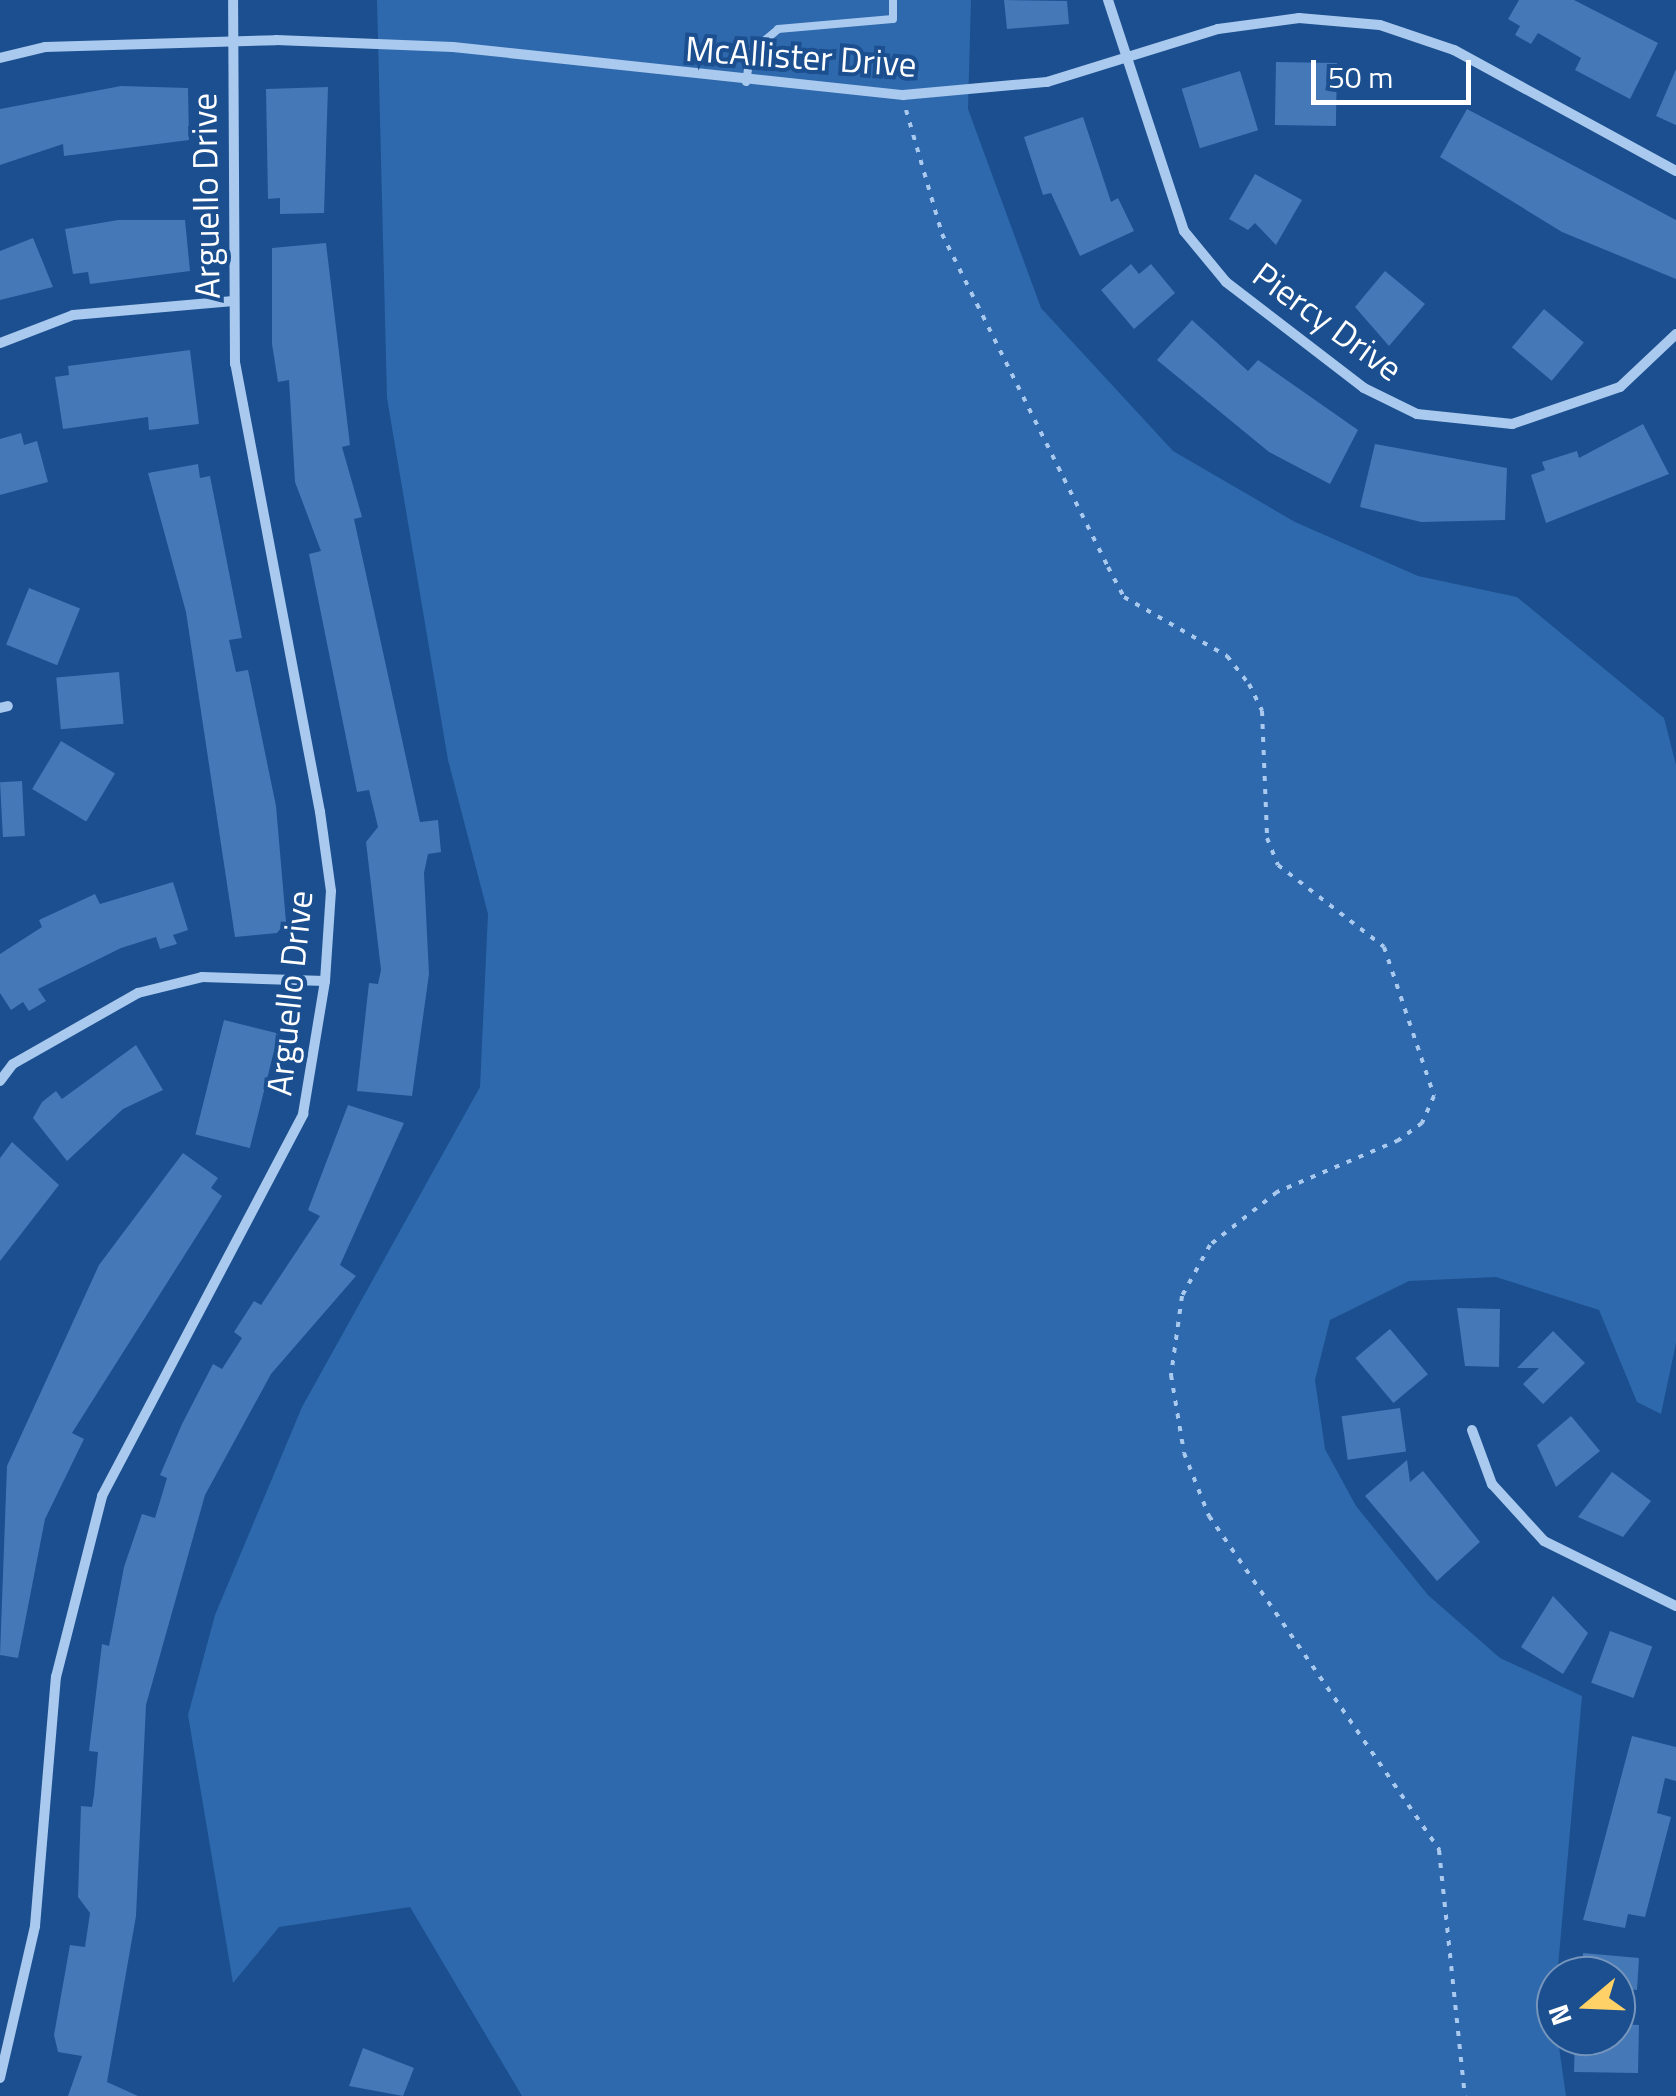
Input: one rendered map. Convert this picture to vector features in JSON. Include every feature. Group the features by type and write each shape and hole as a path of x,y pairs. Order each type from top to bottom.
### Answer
{"street":[{"name":"Arguello Drive","path":"0,2078 34,1926 56,1677 102,1496 304,1114 325,981 331,891 235,364 232,0"},
{"name":"Piercy Drive","path":"1108,0 1124,60 1184,231 1226,282 1364,388 1417,414 1512,424 1620,387 1676,334"},
{"name":"McAllister Drive","path":"0,58 45,47 232,40 453,47 746,82 903,96 1047,82 1254,22 1380,25 1454,50 1676,171"},
{"path":"0,343 72,315 233,301"},
{"path":"0,1081 138,992 202,977 325,981"},
{"path":"1472,1430 1492,1484 1544,1541 1676,1606"}],"lane":[{"path":"746,82 751,52 778,29 893,18 892,0"}],"path":[{"path":"903,96 942,234 1108,567 1124,596 1227,656 1249,684 1262,712 1266,838 1278,866 1384,947 1434,1096 1422,1123 1399,1140 1277,1192 1210,1244 1182,1296 1171,1375 1184,1453 1209,1516 1439,1850 1465,2096"}],"shaded area":[{"path":"377,0 971,0 968,109 1041,308 1173,451 1295,522 1418,576 1517,597 1664,718 1676,765 1676,1343 1661,1414 1637,1402 1599,1310 1496,1277 1409,1281 1330,1320 1315,1380 1325,1449 1356,1506 1428,1595 1500,1658 1582,1696 1559,1956 1536,1956 1536,2056 1560,2056 1566,2096 522,2096 410,1907 279,1927 233,1983 188,1715 215,1615 302,1407 480,1087 488,914 448,760 387,398"}],"building":[{"path":"1004,0 1067,1 1069,24 1007,29"},
{"path":"1519,0 1574,0 1658,43 1630,99 1575,70 1581,58 1538,33 1531,44 1515,35 1520,26 1508,19"},
{"path":"1276,62 1337,63 1336,126 1275,125"},
{"path":"1676,69 1676,125 1656,116"},
{"path":"1240,71 1258,130 1200,148 1182,89"},
{"path":"121,86 188,88 189,140 64,156 63,144 0,165 0,109"},
{"path":"328,87 324,213 280,214 280,198 268,199 266,89"},
{"path":"1467,109 1676,220 1676,279 1562,232 1440,157"},
{"path":"1083,117 1111,202 1118,198 1134,231 1080,256 1051,193 1043,195 1024,137"},
{"path":"1255,174 1302,200 1276,245 1255,223 1248,230 1229,219"},
{"path":"118,220 185,220 190,271 90,284 88,272 73,274 65,229"},
{"path":"33,238 53,287 0,300 0,251"},
{"path":"326,243 350,445 342,447 362,517 354,519 420,822 438,820 441,852 428,854 424,873 429,974 412,1096 357,1091 369,983 378,984 381,970 366,842 378,827 369,790 357,792 309,554 321,551 295,482 289,380 278,382 272,344 272,248"},
{"path":"1131,264 1139,274 1151,264 1175,293 1134,329 1101,290"},
{"path":"1385,271 1425,304 1389,346 1355,307"},
{"path":"1544,309 1584,342 1552,381 1512,347"},
{"path":"1192,320 1248,371 1258,360 1358,430 1330,484 1269,452 1157,360"},
{"path":"190,350 199,424 149,430 148,417 63,429 55,377 69,375 68,366"},
{"path":"1643,424 1669,474 1546,523 1531,475 1545,470 1542,462 1577,451 1579,458"},
{"path":"21,433 24,445 37,441 48,482 0,495 0,439"},
{"path":"1375,444 1507,468 1505,520 1421,522 1360,507"},
{"path":"198,464 200,478 210,476 242,638 229,640 236,672 248,670 276,806 286,922 277,933 235,937 186,612 148,473"},
{"path":"29,588 80,609 57,665 6,645"},
{"path":"119,672 124,724 61,729 56,677"},
{"path":"61,741 115,773 86,821 32,789"},
{"path":"22,781 25,836 3,837 0,782"},
{"path":"173,882 188,930 173,935 177,944 160,949 156,937 121,948 38,989 46,1001 29,1011 23,1002 11,1010 0,993 0,954 42,927 39,920 95,894 100,904"},
{"path":"224,1020 278,1034 250,1148 195,1134"},
{"path":"136,1045 163,1090 123,1109 67,1161 33,1118 42,1102 56,1091 62,1099"},
{"path":"348,1105 404,1123 340,1265 356,1276 271,1374 205,1495 146,1705 136,1916 107,2082 138,2096 68,2096 82,2056 58,2052 54,2035 70,1945 85,1947 90,1913 78,1897 81,1806 92,1807 94,1795 98,1752 89,1751 102,1644 109,1646 124,1567 142,1514 155,1518 167,1478 160,1475 182,1424 213,1364 222,1369 242,1338 234,1332 254,1301 261,1305 320,1216 308,1210"},
{"path":"12,1142 59,1185 0,1261 0,1158"},
{"path":"183,1153 218,1178 211,1188 222,1196 72,1433 84,1439 45,1519 18,1658 0,1655 7,1466 99,1265"},
{"path":"1457,1308 1500,1309 1499,1367 1465,1366"},
{"path":"1390,1329 1428,1374 1393,1403 1356,1358"},
{"path":"1553,1331 1585,1363 1543,1404 1523,1384 1539,1368 1517,1368"},
{"path":"1400,1408 1406,1452 1348,1460 1342,1416"},
{"path":"1571,1416 1600,1451 1556,1487 1537,1445"},
{"path":"1407,1460 1410,1482 1423,1471 1480,1542 1437,1581 1365,1496"},
{"path":"1612,1472 1651,1501 1623,1537 1578,1517"},
{"path":"1553,1596 1588,1633 1563,1674 1521,1647"},
{"path":"1610,1631 1652,1646 1633,1698 1591,1683"},
{"path":"1632,1736 1676,1747 1676,1781 1665,1778 1657,1813 1671,1817 1645,1917 1628,1914 1625,1928 1583,1920"},
{"path":"1636,1958 1639,1958 1636,1990"},
{"path":"1639,2025 1638,2073 1574,2072 1574,2056 1636,2056"},
{"path":"363,2048 414,2068 403,2096 349,2086"}]}
